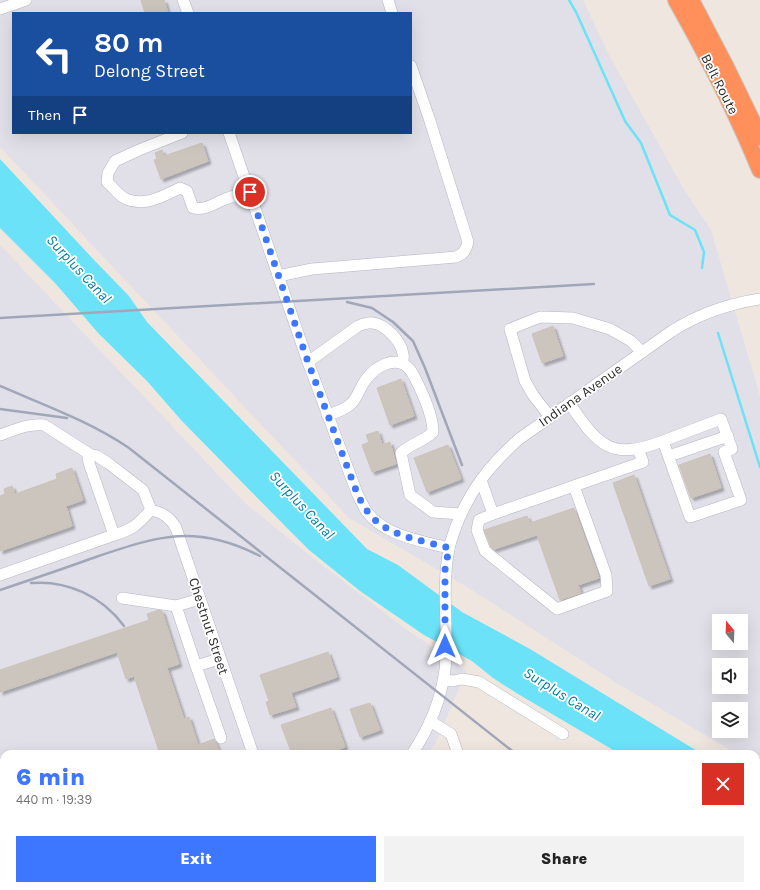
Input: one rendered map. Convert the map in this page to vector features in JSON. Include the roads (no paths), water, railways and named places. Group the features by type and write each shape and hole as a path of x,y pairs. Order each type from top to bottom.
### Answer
{"highway":[{"name":"Belt Route","path":"676,0 743,128 760,170"},
{"name":"Belt Route","path":"691,0 760,137"}],"street":[{"path":"0,9 26,0"},
{"path":"183,0 188,12"},
{"path":"388,0 392,12"},
{"path":"278,276 312,269 456,257 462,255 466,249 468,242 412,69"},
{"path":"179,134 115,161 108,173 107,182 125,198 137,201 151,201 180,188 186,191 193,208 199,210 228,198 250,192"},
{"path":"229,134 308,362 354,487 368,512 387,529 449,548"},
{"name":"Indiana Avenue","path":"414,750 430,721 443,680 445,662 445,570 449,548 461,514 474,488 503,453 514,444 569,403 682,325 706,313 733,304 760,299"},
{"path":"550,417 533,395 525,381 510,329 540,317 573,318 610,329 631,341 642,352"},
{"path":"308,362 358,326 365,323 374,323 382,326 392,334 400,345 403,354 402,363"},
{"path":"327,415 351,404 367,378 378,367 391,362 402,363 411,370 420,387 433,424 433,432 427,438 407,446 401,453 410,495 433,512 461,514"},
{"path":"569,403 588,430 598,440 611,447 621,450 638,449 721,419 732,449 724,452 741,500 690,517 663,441"},
{"path":"0,435 29,425 44,425 91,455 97,456 108,463 143,490 151,510 136,526 128,530 0,575"},
{"path":"669,456 728,436"},
{"path":"574,486 606,575 607,592 557,610 485,551 477,530 479,520 494,514 574,486 643,462 638,449"},
{"path":"91,455 88,458 88,463 114,535"},
{"path":"481,480 494,514"},
{"name":"Chestnut Street","path":"151,510 165,514 173,523 252,750"},
{"path":"122,598 176,606 200,599"},
{"path":"176,606 221,738"},
{"path":"196,666 219,658"},
{"path":"443,680 453,681 462,679 479,682 563,734"},
{"path":"430,721 451,734 457,750"}],"water":[{"name":"Surplus Canal","path":"0,159 129,296 147,322 367,549 398,565 462,612 530,649 695,750 613,750 518,694 493,678 472,661 424,635 360,591 309,550 181,420 147,381 99,334 55,283 0,228"}],"waterway":[{"path":"569,0 576,12 625,121 641,143 670,215 695,230 704,252 702,268"},
{"path":"718,333 760,467"}],"railway":[{"path":"0,318 594,284"},
{"path":"347,302 372,308 393,322 413,341 425,368 462,465"},
{"path":"0,386 82,422 114,438 129,448 511,750"},
{"path":"0,409 67,418"},
{"path":"0,590 135,544 175,536 194,536 215,539 236,545 260,556"},
{"path":"31,583 58,584 83,592 105,606 124,626"}]}
